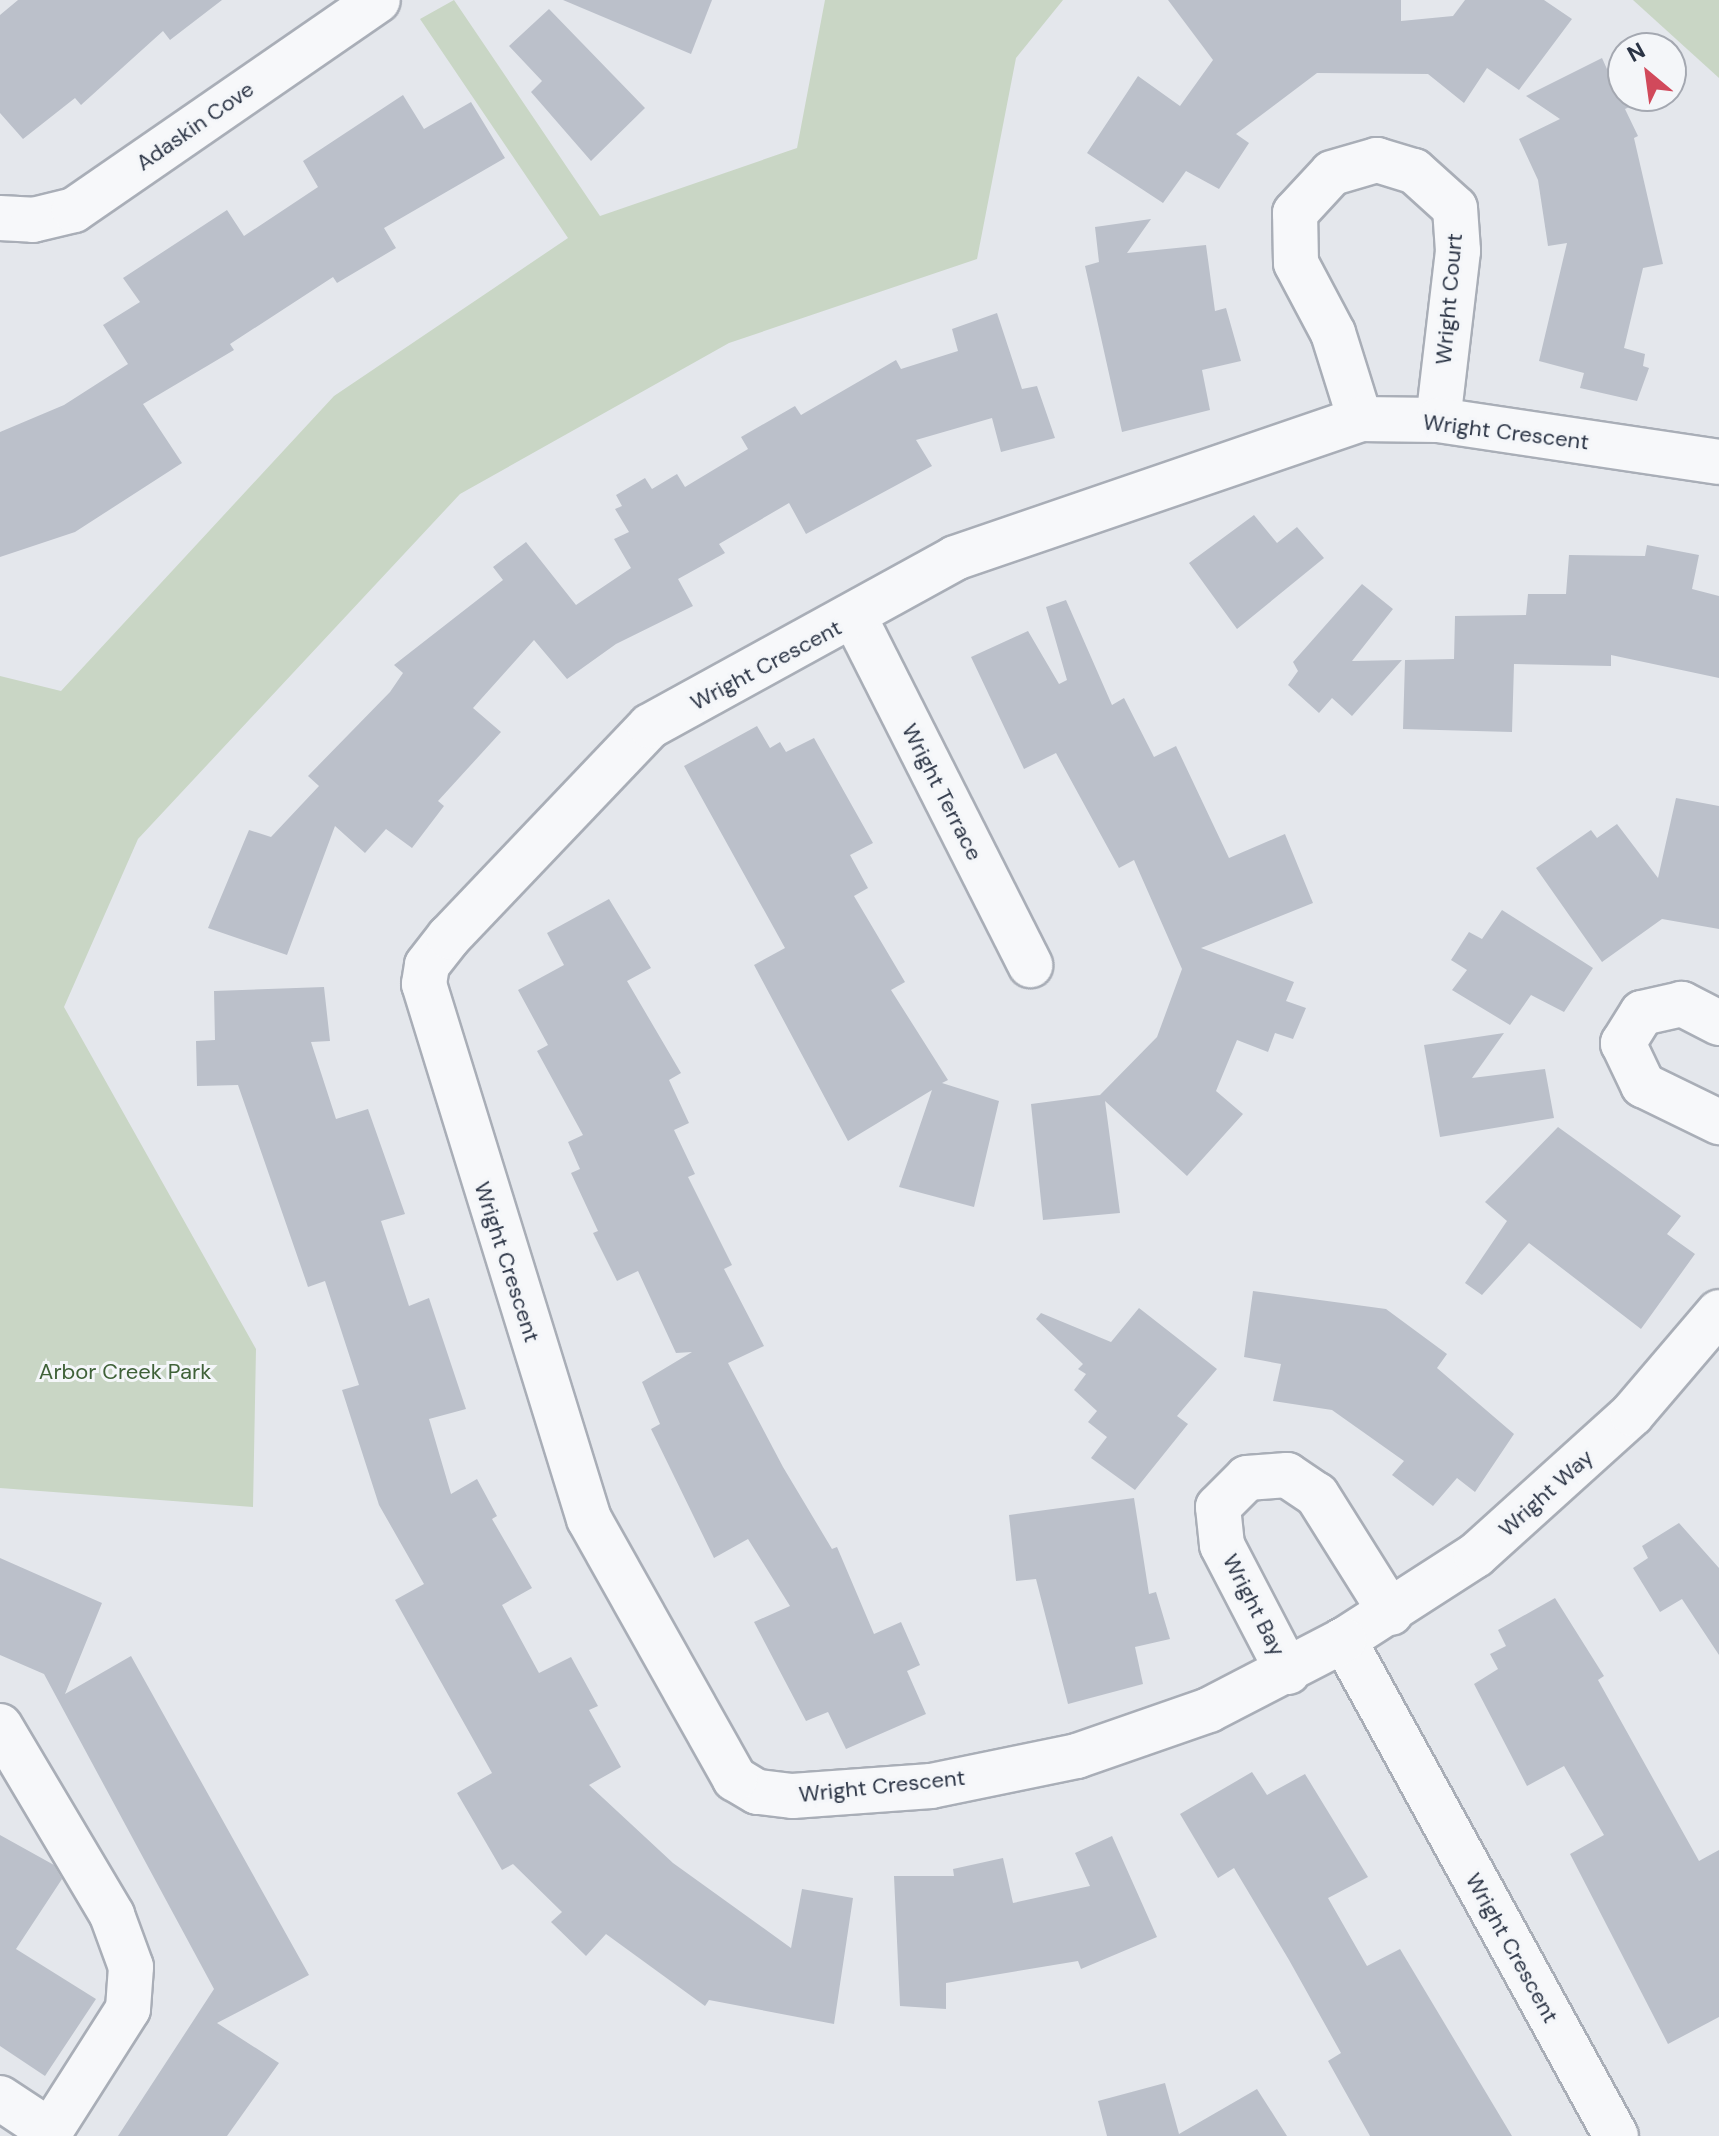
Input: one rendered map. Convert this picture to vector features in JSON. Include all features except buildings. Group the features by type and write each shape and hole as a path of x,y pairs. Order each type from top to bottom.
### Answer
{"street":[{"name":"Adaskin Cove","path":"0,218 33,220 74,210 378,0"},
{"name":"Wright Court","path":"1360,419 1333,333 1296,263 1295,213 1332,173 1377,160 1414,171 1455,208 1458,251 1438,420"},
{"name":"Wright Crescent","path":"1616,2136 1344,1640 1288,1672 1209,1710 1077,1756 931,1786 770,1795 735,1779 718,1759 589,1519 427,1009 427,965 650,726 855,618 955,558 1360,419 1438,420 1719,462"},
{"name":"Wright Terrace","path":"855,618 1030,965"},
{"path":"1719,1023 1682,1004 1642,1013 1623,1043 1643,1085 1719,1122"},
{"name":"Wright Way","path":"1344,1640 1391,1613 1476,1555 1632,1414 1719,1312"},
{"name":"Wright Bay","path":"1288,1672 1222,1545 1218,1507 1247,1478 1287,1475 1317,1495 1391,1613"},
{"path":"0,1726 112,1915 131,1967 128,2009 48,2133 0,2098"},
{"path":"0,1776 47,1805"}],"green space":[{"name":"Arbor Creek Park","path":"454,0 600,216 797,148 825,0 1063,0 1016,58 977,259 729,343 460,494 138,839 64,1007 256,1349 253,1507 0,1488 0,676 61,691 334,396 568,238 420,19"},
{"path":"1633,0 1719,0 1719,78 1687,49 1687,32 1668,32"}]}
